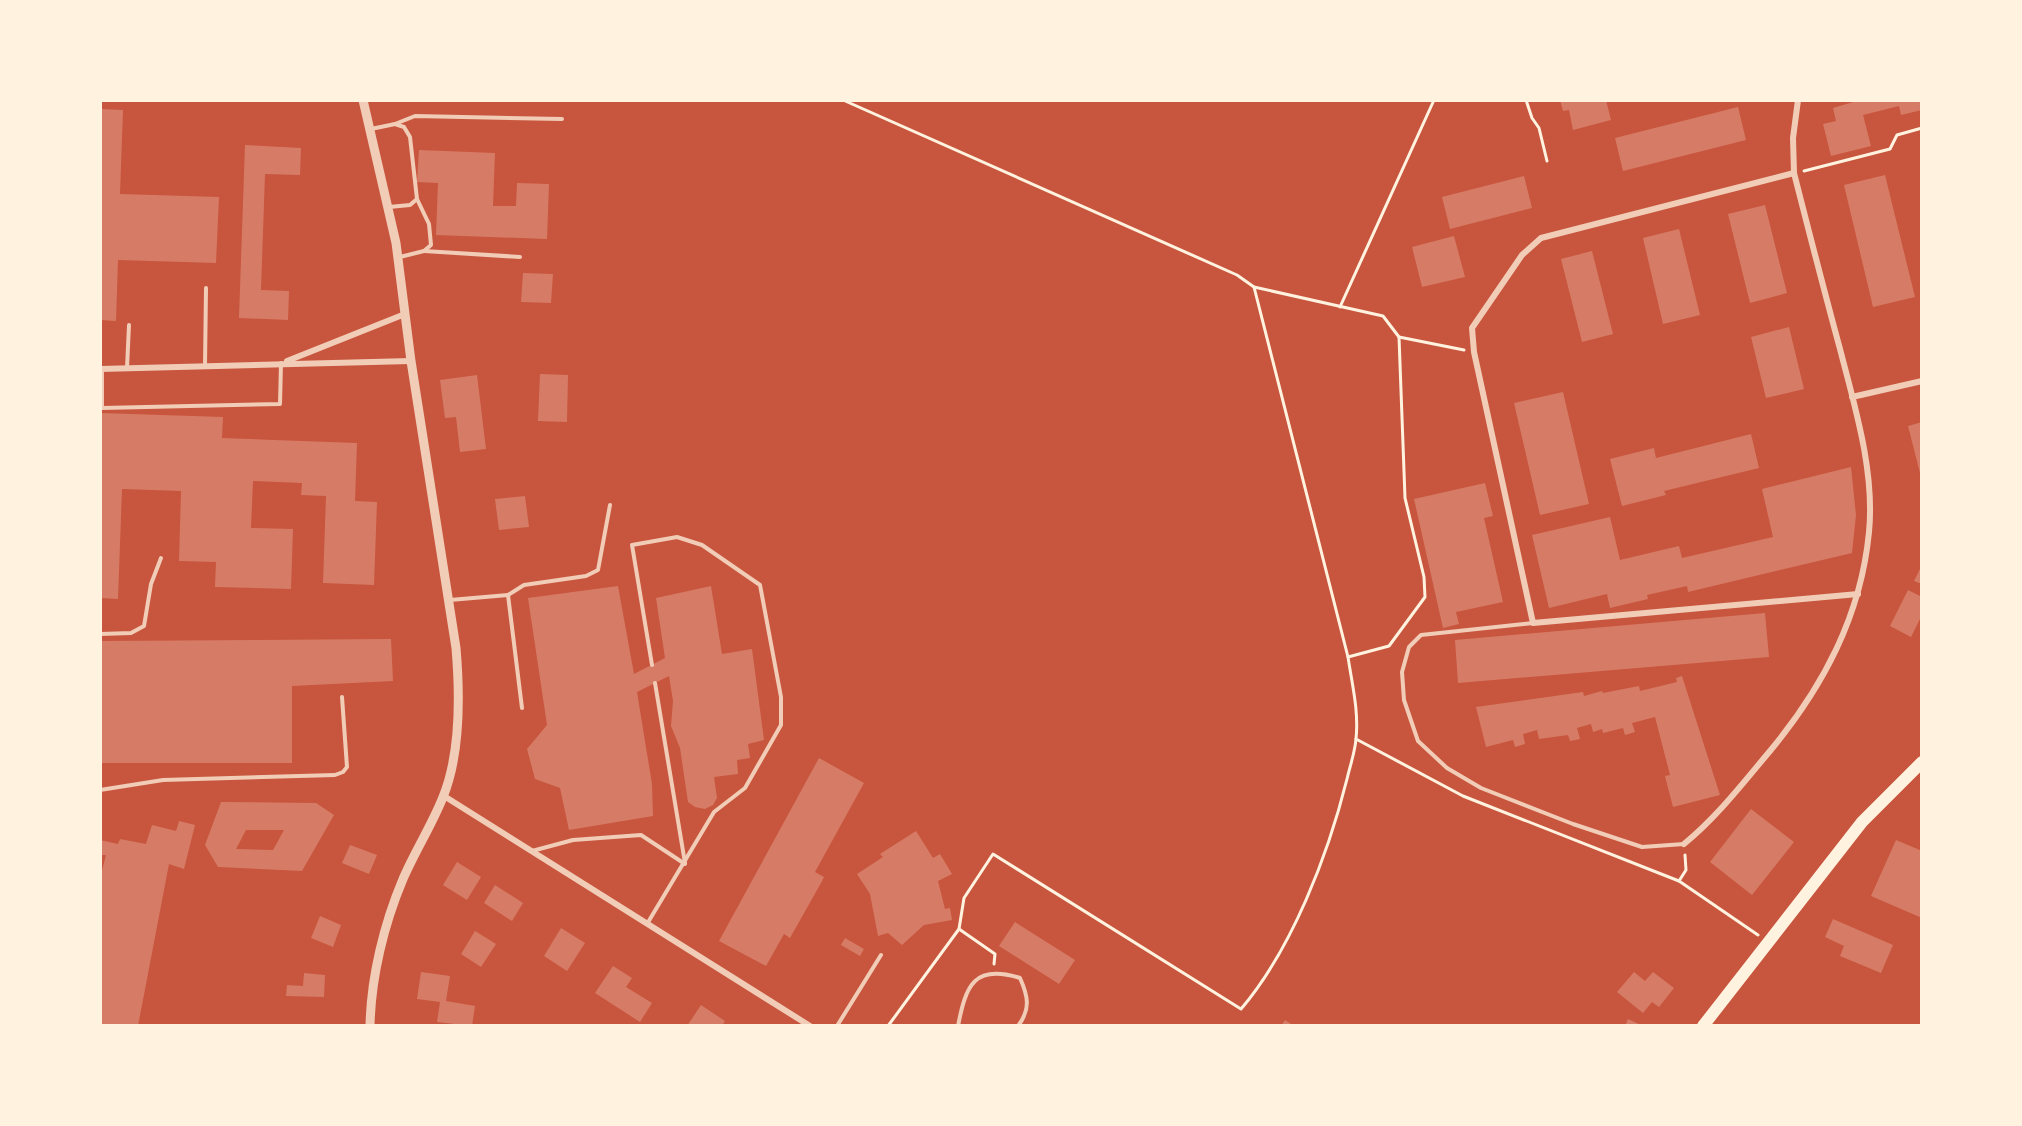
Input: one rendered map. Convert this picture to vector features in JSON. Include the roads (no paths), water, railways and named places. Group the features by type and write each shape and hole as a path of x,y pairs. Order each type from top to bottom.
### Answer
{"main road":[{"path":"1703,1026 1862,822 1922,762"}],"street":[{"path":"363,100 389,207 398,257 411,361 449,600 459,692 457,737 444,796 403,880 380,952 370,1002 370,1026"},
{"path":"1684,844 1708,824 1792,724 1817,689 1847,629 1865,562 1870,511 1864,457 1852,397 1794,173 1793,138 1798,100"},
{"path":"1794,173 1541,238 1522,255 1472,327 1474,352 1533,623 1858,594"},
{"path":"281,363 347,339 405,314"},
{"path":"101,369 411,361"},
{"path":"1852,397 1922,381"},
{"path":"444,796 810,1026"}],"lane":[{"path":"370,129 395,124 415,116 562,119"},
{"path":"395,124 404,127 410,137 417,199 426,213 431,234 431,245 424,251"},
{"path":"389,207 410,205 417,199"},
{"path":"398,257 424,251 520,257"},
{"path":"205,366 206,288"},
{"path":"127,368 129,325"},
{"path":"101,369 102,408 280,404 281,363"},
{"path":"449,600 508,595 524,585 586,576 598,570 610,505"},
{"path":"647,924 685,864 714,812 745,788 781,725 781,697 760,585 702,545 677,537 632,545 652,665"},
{"path":"100,634 131,633 144,626 151,585 161,558"},
{"path":"508,595 522,708"},
{"path":"1533,623 1422,635 1409,647 1401,672 1404,700 1418,741 1447,768 1481,788 1573,824 1642,847 1684,844"},
{"path":"655,682 685,864"},
{"path":"100,790 163,780 343,772 346,766 342,697"},
{"path":"531,851 573,840 641,835 685,864"},
{"path":"837,1026 881,955"},
{"path":"958,1026 965,993 979,978 994,972 1020,978 1028,996 1026,1016 1018,1026"}]}
